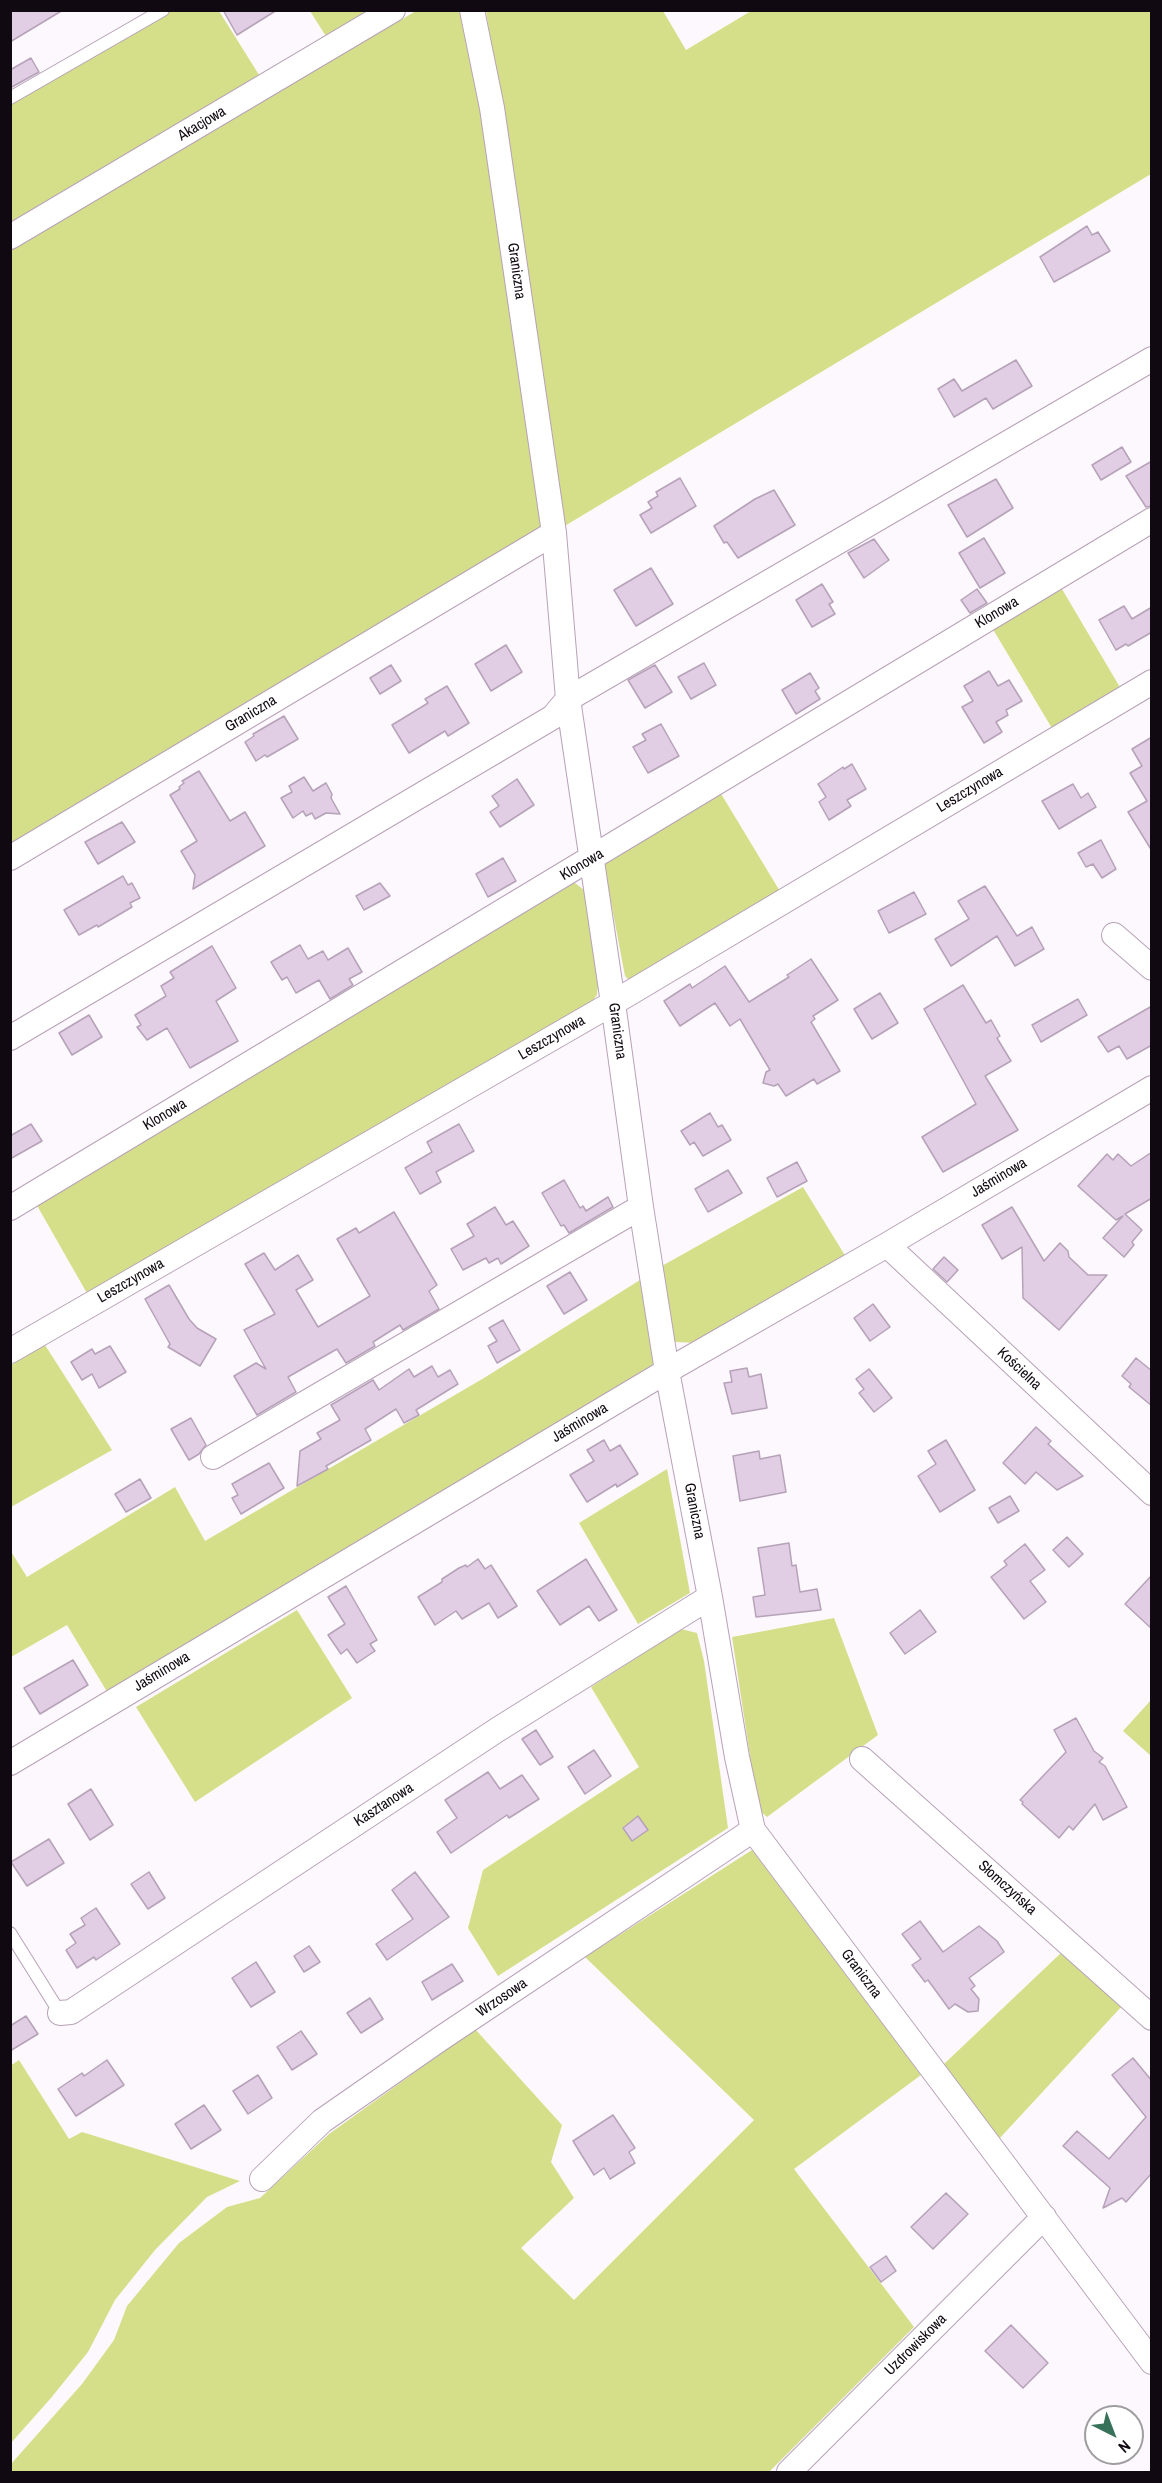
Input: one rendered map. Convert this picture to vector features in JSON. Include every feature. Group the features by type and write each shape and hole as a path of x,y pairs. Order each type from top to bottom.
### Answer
{"street":[{"name":"Akacjowa","path":"10,237 393,10"},
{"name":"Graniczna","path":"472,10 492,108 554,533 568,699 614,1003 641,1207 667,1371 710,1597 737,1757 753,1830 1152,2362"},
{"path":"10,1038 552,717 568,699 1152,359"},
{"name":"Klonowa","path":"10,1208 1152,520"},
{"name":"Graniczna","path":"10,858 554,533"},
{"name":"Leszczynowa","path":"10,1351 614,1003 1152,682"},
{"path":"1114,935 1152,968"},
{"name":"Jaśminowa","path":"10,1763 667,1371 1152,1088"},
{"path":"213,1457 641,1207"},
{"name":"Kościelna","path":"886,1245 1152,1493"},
{"name":"Kasztanowa","path":"60,2013 70,2012 497,1730 710,1597"},
{"name":"Słomczyńska","path":"862,1759 1152,2018"},
{"name":"Wrzosowa","path":"262,2179 322,2121 440,2039 753,1830"},
{"name":"Uzdrowiskowa","path":"789,2472 1044,2217"}],"lane":[{"path":"10,98 163,10"},
{"path":"10,1933 60,2013"}],"green space":[{"path":"171,11 219,11 261,78 11,226 10,105"},
{"path":"310,11 372,11 327,38"},
{"path":"416,11 464,11 546,531 11,850 10,250"},
{"path":"486,11 663,11 686,50 751,11 1151,11 1151,174 563,527"},
{"path":"1059,584 1121,689 1053,730 991,626"},
{"path":"720,792 781,893 629,980 625,976 604,865 610,856"},
{"path":"575,883 584,890 598,984 597,995 589,1005 88,1295 35,1202 567,884"},
{"path":"803,1187 846,1257 699,1343 675,1342 660,1267"},
{"path":"640,1280 654,1362 651,1374 109,1695 67,1625 11,1657 10,1550 27,1577 175,1487 205,1541 484,1378"},
{"path":"45,1345 112,1450 11,1507 11,1365"},
{"path":"667,1469 690,1593 638,1624 579,1523"},
{"path":"297,1610 352,1698 195,1802 136,1707"},
{"path":"834,1618 878,1735 767,1817 758,1809 732,1637"},
{"path":"681,1629 697,1633 704,1661 728,1828 498,1976 468,1928 483,1870 639,1767 591,1687"},
{"path":"1151,1700 1151,1756 1123,1731"},
{"path":"752,1850 921,2075 794,2169 914,2327 769,2472 11,2472 11,2464 82,2384 114,2340 127,2306 179,2243 227,2207 260,2198 329,2134 475,2029 562,2125 551,2162 574,2198 521,2248 574,2300 754,2120 585,1957"},
{"path":"1062,1952 1123,2005 999,2139 944,2064"},
{"path":"19,2060 69,2139 82,2132 240,2181 207,2197 155,2250 115,2300 88,2352 11,2443 10,2066"}],"building":[{"path":"10,10 63,10 10,42"},
{"path":"223,10 277,10 237,35"},
{"path":"31,58 39,72 10,88 10,70"},
{"path":"1087,226 1092,235 1098,232 1110,251 1054,282 1040,257"},
{"path":"1016,360 1032,386 993,409 986,398 954,417 938,389 954,379 962,391"},
{"path":"1122,447 1131,462 1101,480 1092,465"},
{"path":"1152,461 1152,506 1146,507 1126,476"},
{"path":"680,478 696,506 651,533 640,515 652,508 648,502 658,496 656,492"},
{"path":"996,479 1013,508 967,537 948,505"},
{"path":"774,490 795,525 738,558 727,542 724,543 714,526 755,499"},
{"path":"984,538 1005,573 980,588 959,553"},
{"path":"874,539 889,560 864,578 848,553"},
{"path":"651,568 673,604 636,626 614,590"},
{"path":"822,584 833,602 829,604 835,614 812,627 796,600"},
{"path":"977,589 987,603 970,613 961,600"},
{"path":"1124,606 1132,619 1152,607 1152,632 1116,650 1099,620"},
{"path":"506,645 522,672 491,691 475,664"},
{"path":"704,663 716,685 691,699 678,677"},
{"path":"391,665 401,681 380,694 370,678"},
{"path":"655,665 672,692 645,708 628,680"},
{"path":"989,671 998,686 1009,680 1022,701 1006,710 1008,715 996,722 1002,732 984,743 962,707 973,701 964,686"},
{"path":"810,673 819,688 815,691 820,699 796,714 782,690"},
{"path":"447,686 469,723 448,736 445,731 409,753 392,725 428,703 425,699"},
{"path":"284,716 298,739 256,761 245,742 254,736 253,734"},
{"path":"661,724 679,756 648,773 633,747 646,740 642,734"},
{"path":"1152,737 1152,851 1128,812 1147,801 1130,773 1142,766 1132,749"},
{"path":"852,764 866,789 847,800 851,806 829,820 819,802 826,797 818,784 843,767 844,769"},
{"path":"199,771 230,821 245,812 265,846 193,889 195,875 181,851 197,841 170,795 180,789 179,787 184,783 182,781"},
{"path":"304,777 313,791 326,783 340,814 326,813 315,819 312,813 306,816 303,811 293,818 281,798 292,792 289,786"},
{"path":"517,779 534,805 500,827 490,812 499,806 492,796"},
{"path":"1073,784 1081,798 1088,793 1096,807 1059,829 1042,801"},
{"path":"122,822 135,842 98,864 85,842"},
{"path":"1101,840 1116,869 1102,878 1093,864 1086,867 1078,853"},
{"path":"503,858 516,881 488,897 476,874"},
{"path":"123,876 128,885 132,883 140,898 130,903 132,907 98,927 97,925 79,935 64,910"},
{"path":"380,883 390,896 364,910 356,896"},
{"path":"985,886 1017,936 1032,927 1044,949 1015,966 997,936 951,966 935,939 969,919 958,901"},
{"path":"914,892 926,914 889,933 878,911"},
{"path":"300,945 308,959 323,951 328,960 348,948 362,972 349,979 353,985 330,999 319,980 296,993 287,977 282,980 271,962"},
{"path":"212,946 236,988 216,1001 238,1041 190,1068 167,1028 147,1040 137,1027 141,1025 135,1015 166,996 161,986 174,978 170,972"},
{"path":"811,959 838,1000 813,1016 815,1019 811,1022 840,1071 817,1084 814,1079 786,1096 778,1084 774,1086 763,1083 766,1072 770,1070 740,1019 730,1026 715,1003 680,1026 664,1001 690,984 692,988 725,966 749,1002 789,977 787,975"},
{"path":"963,985 986,1023 991,1020 1000,1036 997,1038 1011,1061 985,1076 1018,1130 943,1172 922,1137 976,1104 924,1009"},
{"path":"880,993 898,1023 872,1039 854,1009"},
{"path":"1078,999 1087,1015 1041,1042 1032,1025"},
{"path":"1152,1006 1152,1045 1127,1059 1119,1046 1108,1052 1098,1037"},
{"path":"89,1015 102,1037 72,1055 59,1033"},
{"path":"710,1113 718,1127 722,1125 731,1140 703,1156 694,1142 690,1145 681,1131"},
{"path":"31,1124 42,1141 10,1159 10,1136"},
{"path":"459,1124 474,1151 436,1172 441,1182 420,1194 405,1168 432,1152 427,1142"},
{"path":"1152,1152 1152,1198 1125,1214 1142,1230 1124,1257 1103,1238 1123,1216 1116,1220 1078,1186 1107,1154 1113,1160 1118,1154 1131,1166"},
{"path":"797,1162 807,1181 777,1197 767,1178"},
{"path":"728,1170 742,1193 708,1212 695,1189"},
{"path":"564,1180 580,1208 583,1206 586,1211 608,1197 613,1207 569,1233 564,1225 561,1226 542,1193"},
{"path":"495,1207 506,1225 513,1221 529,1246 501,1264 498,1258 489,1263 486,1258 463,1270 451,1249 474,1236 467,1224"},
{"path":"1012,1207 1044,1261 1060,1243 1068,1251 1069,1257 1088,1275 1107,1275 1059,1330 1023,1298 1022,1247 1002,1259 982,1225"},
{"path":"394,1212 437,1285 429,1291 439,1309 403,1330 400,1325 373,1342 375,1346 346,1363 337,1349 288,1377 296,1392 257,1415 234,1376 256,1363 266,1369 244,1330 275,1314 245,1264 264,1253 275,1270 298,1255 313,1280 296,1290 318,1327 370,1296 337,1239 356,1228 359,1233"},
{"path":"944,1257 958,1270 947,1282 933,1269"},
{"path":"570,1272 587,1300 564,1314 547,1286"},
{"path":"169,1285 189,1319 197,1328 216,1339 200,1366 168,1347 170,1344 145,1299"},
{"path":"873,1304 890,1327 870,1341 854,1318"},
{"path":"503,1320 520,1350 497,1363 488,1346 497,1341 489,1328"},
{"path":"110,1346 126,1372 99,1388 92,1374 82,1380 71,1362 92,1349 95,1354"},
{"path":"1136,1358 1152,1371 1152,1406 1129,1387 1131,1384 1122,1376"},
{"path":"432,1366 438,1377 450,1370 458,1384 416,1410 419,1415 404,1423 396,1409 365,1429 371,1440 326,1466 328,1469 297,1486 300,1451 321,1439 317,1433 340,1420 331,1405 373,1380 379,1390 409,1369 414,1377"},
{"path":"747,1368 749,1377 761,1374 767,1408 732,1414 724,1383 732,1382 730,1371"},
{"path":"869,1369 892,1398 874,1412 859,1393 864,1389 856,1379"},
{"path":"191,1418 206,1445 199,1454 189,1460 171,1429"},
{"path":"1036,1427 1051,1441 1048,1444 1083,1476 1057,1490 1036,1472 1025,1484 1003,1463"},
{"path":"604,1440 610,1451 620,1445 638,1474 617,1487 616,1484 587,1502 570,1475 594,1461 587,1450"},
{"path":"946,1440 975,1490 940,1512 918,1476 936,1464 928,1451"},
{"path":"759,1451 760,1459 780,1455 786,1492 740,1501 733,1456"},
{"path":"269,1463 284,1488 241,1514 232,1498 238,1495 232,1484"},
{"path":"140,1479 151,1498 126,1512 115,1494"},
{"path":"1010,1496 1019,1511 998,1523 989,1508"},
{"path":"1067,1537 1083,1554 1069,1567 1053,1550"},
{"path":"789,1543 792,1566 796,1565 800,1592 817,1589 821,1610 756,1617 753,1597 765,1595 758,1548"},
{"path":"1025,1544 1045,1570 1030,1581 1046,1602 1024,1619 991,1577 1007,1565 1004,1561"},
{"path":"478,1559 485,1569 491,1565 517,1606 498,1618 489,1603 462,1619 456,1611 435,1625 418,1597 459,1568 466,1565 467,1567"},
{"path":"586,1559 617,1610 599,1621 589,1606 560,1625 537,1591"},
{"path":"1152,1575 1152,1629 1125,1604"},
{"path":"346,1586 377,1640 370,1644 375,1651 357,1663 347,1649 341,1654 328,1635 345,1624 328,1597"},
{"path":"920,1610 936,1632 905,1654 890,1633"},
{"path":"73,1660 88,1685 40,1714 24,1688"},
{"path":"1076,1718 1094,1751 1103,1758 1099,1762 1105,1766 1127,1807 1103,1820 1095,1804 1073,1830 1069,1826 1059,1838 1020,1800 1066,1752 1054,1730"},
{"path":"536,1730 553,1757 540,1765 522,1739"},
{"path":"594,1750 611,1776 585,1794 568,1767"},
{"path":"488,1772 500,1789 522,1775 539,1799 509,1818 507,1815 451,1853 437,1832 457,1818 445,1800"},
{"path":"91,1789 113,1825 90,1840 68,1804"},
{"path":"638,1816 648,1830 632,1841 623,1828"},
{"path":"49,1839 64,1863 27,1886 11,1862"},
{"path":"149,1872 165,1898 148,1909 131,1884"},
{"path":"415,1872 449,1917 387,1960 376,1944 413,1919 392,1890"},
{"path":"96,1908 120,1944 96,1960 94,1957 77,1968 66,1950 76,1943 70,1934 85,1925 81,1918"},
{"path":"920,1921 943,1952 979,1926 997,1941 1004,1952 969,1978 975,1986 971,1989 979,1999 978,2011 968,2012 955,2004 949,2009 928,1980 925,1982 912,1965 921,1959 902,1934"},
{"path":"309,1946 320,1962 304,1972 294,1956"},
{"path":"256,1962 275,1992 251,2007 232,1978"},
{"path":"452,1964 463,1981 432,2000 422,1982"},
{"path":"370,1998 383,2019 361,2033 347,2013"},
{"path":"26,2016 38,2034 10,2051 10,2026"},
{"path":"301,2031 317,2054 292,2070 277,2047"},
{"path":"1133,2058 1152,2081 1152,2173 1126,2202 1122,2198 1103,2208 1110,2188 1063,2146 1077,2131 1109,2159 1146,2117 1112,2075"},
{"path":"107,2060 124,2085 76,2116 58,2089 82,2073 84,2076"},
{"path":"258,2075 272,2098 248,2114 233,2091"},
{"path":"204,2105 221,2130 191,2149 175,2124"},
{"path":"613,2115 635,2148 629,2152 635,2163 610,2179 604,2168 594,2175 573,2141"},
{"path":"946,2193 968,2214 933,2249 911,2227"},
{"path":"886,2256 896,2271 881,2282 870,2267"},
{"path":"1011,2325 1048,2363 1023,2388 985,2351"}]}
